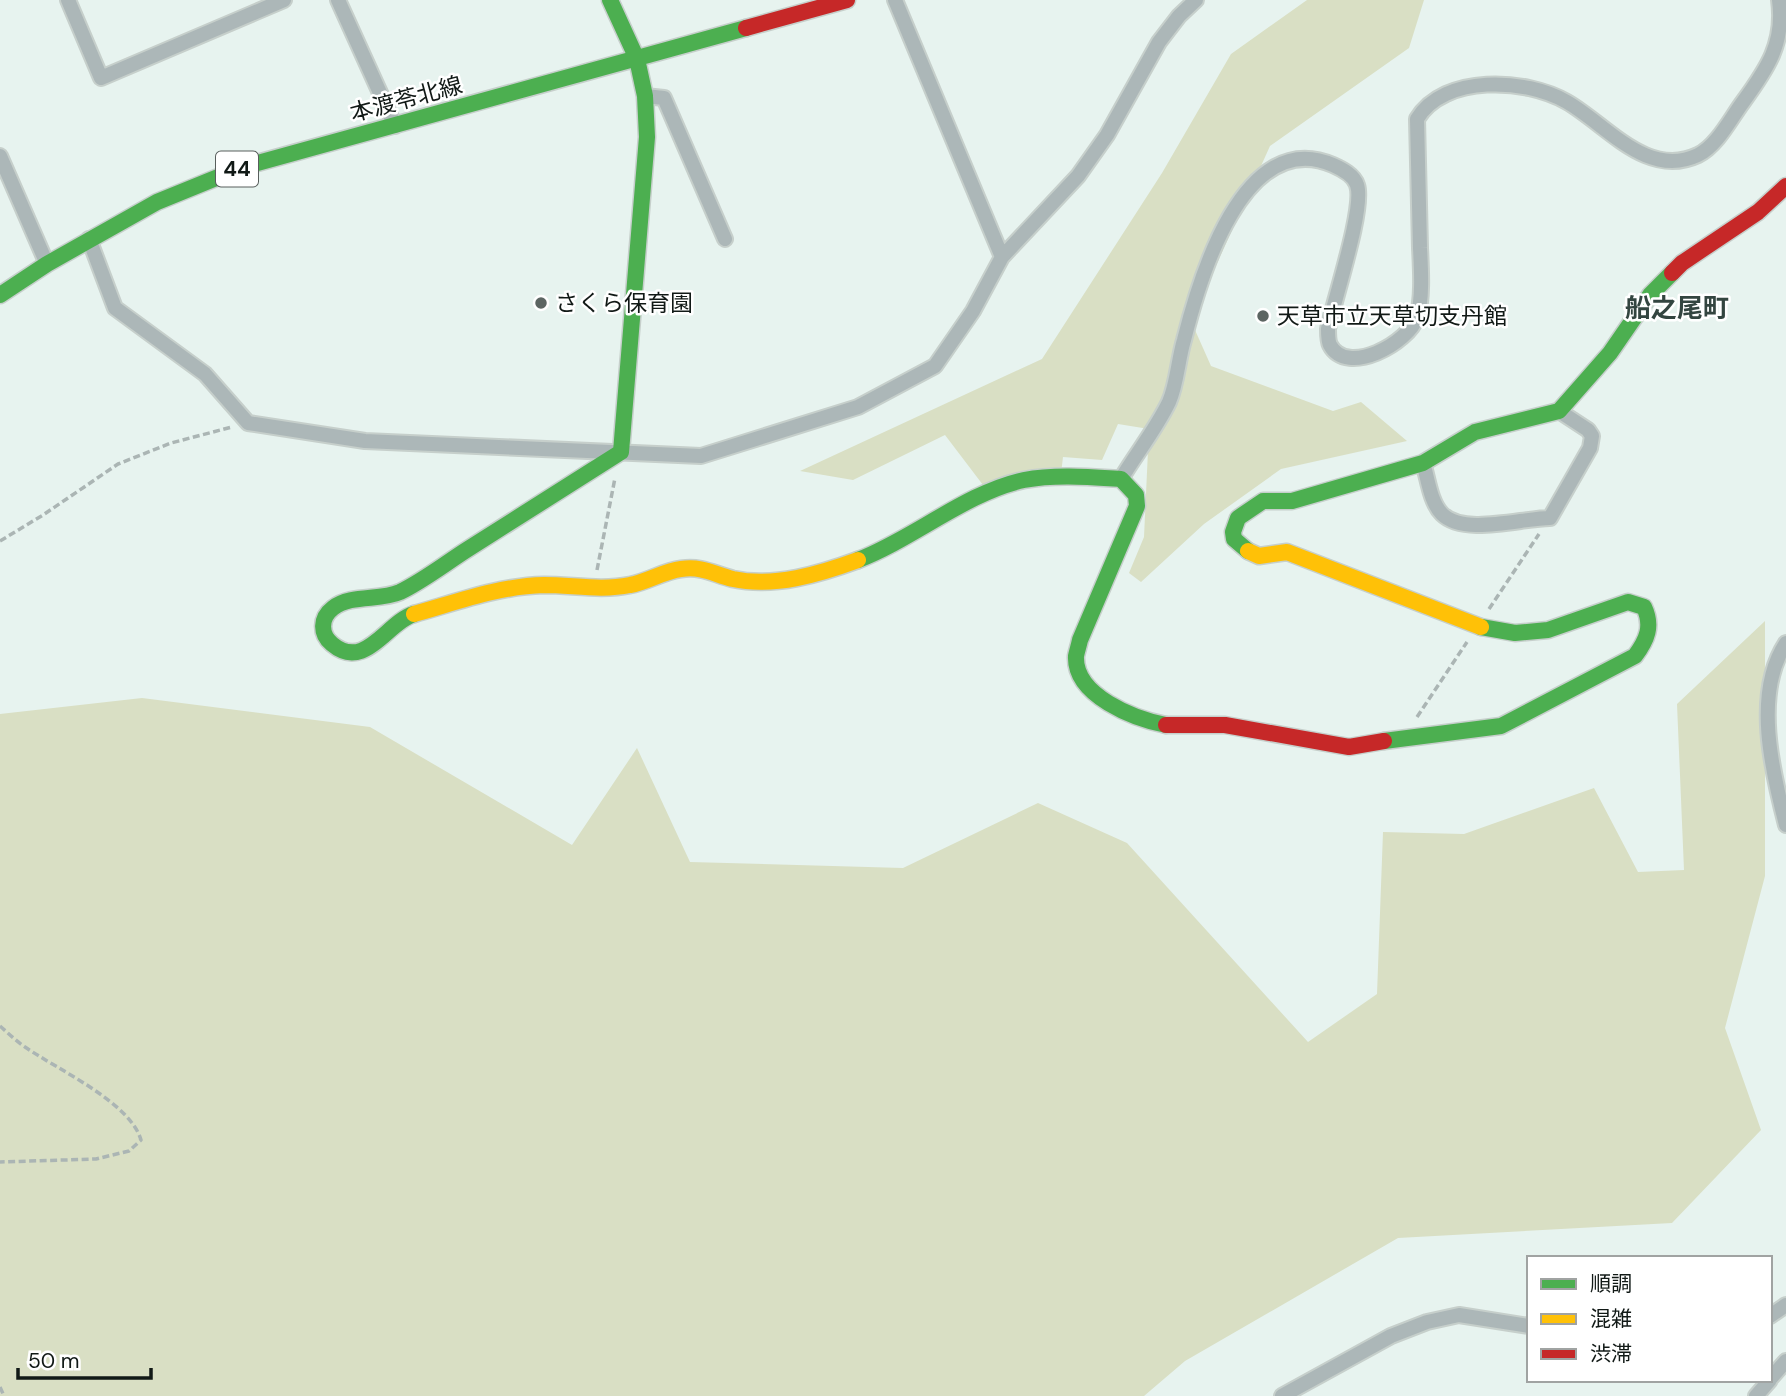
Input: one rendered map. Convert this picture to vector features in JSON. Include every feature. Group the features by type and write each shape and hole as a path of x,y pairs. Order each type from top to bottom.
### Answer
{"street":[{"path":"68,0 101,78 284,0"},
{"path":"338,0 395,126"},
{"path":"610,0 637,59 645,96 647,137 621,452"},
{"name":"本渡苓北線","path":"0,295 89,239 158,202 243,167 637,59 822,3 847,0"},
{"path":"895,0 1002,257"},
{"path":"89,239 115,308 205,374 248,423 365,441 701,456 858,407 935,366 973,311 1002,257 1078,176 1107,135 1159,42 1179,16 1196,0"},
{"path":"1121,479 1170,401 1205,265 1222,230 1243,197 1263,175 1292,160 1307,159 1323,161 1343,170 1357,183 1359,205 1328,329 1330,345 1340,355 1354,358 1378,353 1403,338 1417,318 1421,273 1417,119 1424,107 1445,92 1466,86 1521,86 1566,101 1638,153 1658,160 1699,154 1712,143 1767,66 1778,36 1779,0"},
{"path":"645,96 664,98 725,239"},
{"path":"0,156 47,264"},
{"path":"621,452 400,592 387,597 340,604 331,609 324,618 325,638 331,646 352,653 374,645 396,622 408,616 505,588 546,585 593,589 631,585 679,569 704,568 734,579 779,581 821,574 865,557 987,494 1024,480 1081,476 1121,479 1136,495 1137,506 1080,640 1076,657 1081,676 1092,692 1132,716 1165,725 1225,725 1349,747 1501,726 1635,656 1646,642 1649,616 1644,607 1628,602 1548,630 1515,633 1482,620 1374,587 1328,566 1287,552 1259,555 1251,553 1234,539 1233,532 1238,518 1255,504 1271,500 1292,501 1423,463 1475,432 1559,411 1610,353 1650,295 1682,263 1758,212 1786,186"},
{"path":"1423,463 1434,500 1442,514 1454,521 1506,524 1550,518 1590,448 1592,436 1588,430 1559,411"},
{"path":"1786,643 1774,667 1768,730 1774,777 1786,825"},
{"path":"1282,1396 1391,1336 1427,1322 1459,1315 1527,1326"},
{"path":"1772,1378 1786,1361"},
{"path":"1756,1396 1768,1382"}],"path":[{"path":"0,541 118,464 171,443 248,423"},
{"path":"593,589 621,452"},
{"path":"1417,717 1550,518"},
{"path":"0,1026 23,1046 116,1104 139,1132 141,1140 129,1151 96,1159 0,1162"},
{"path":"0,1387 4,1396"}],"green space":[{"path":"1307,0 1424,0 1409,48 1270,146 1191,321 1211,366 1333,411 1361,402 1407,441 1281,469 1204,524 1141,582 1129,573 1144,537 1149,429 1118,424 1102,460 1063,457 1060,482 983,485 945,435 853,480 800,471 1042,359 1162,173 1231,54"},
{"path":"1765,621 1765,876 1725,1028 1761,1130 1672,1223 1398,1238 1185,1361 1144,1396 0,1396 0,714 142,698 370,727 572,845 637,748 690,862 903,868 1038,803 1127,843 1308,1042 1377,994 1383,832 1464,834 1594,788 1638,872 1684,870 1677,704"}],"traffic: fast":[{"path":"414,614 365,649 355,652 344,651 332,644 325,636 323,626 329,612 340,604 392,595 409,588 621,452 647,137 645,96 637,59 610,0"},
{"path":"0,295 47,264 157,202 243,167 746,28"},
{"path":"1248,551 1234,539 1233,532 1238,518 1263,501 1292,501 1423,463 1475,432 1559,411 1610,353 1650,295 1672,273"},
{"path":"858,560 961,505 1003,486 1048,477 1121,479 1136,495 1137,506 1080,640 1076,656 1078,670 1095,694 1109,703 1123,711 1166,725"},
{"path":"1384,741 1501,726 1635,656 1643,644 1648,620 1644,607 1628,602 1548,630 1515,633 1481,627"}],"traffic: slow":[{"path":"1248,551 1259,556 1287,552 1481,627"},
{"path":"414,614 478,595 527,586 619,587 689,568 733,579 781,581 813,575 858,560"}],"traffic: jam":[{"path":"746,28 847,0"},
{"path":"1672,273 1682,263 1758,212 1786,186"},
{"path":"1166,725 1225,725 1349,747 1384,741"}],"place":[{"name":"さくら保育園","path":"541,303"},
{"name":"天草市立天草切支丹館","path":"1263,316"}],"district":[{"name":"船之尾町","path":"1677,308"}]}
